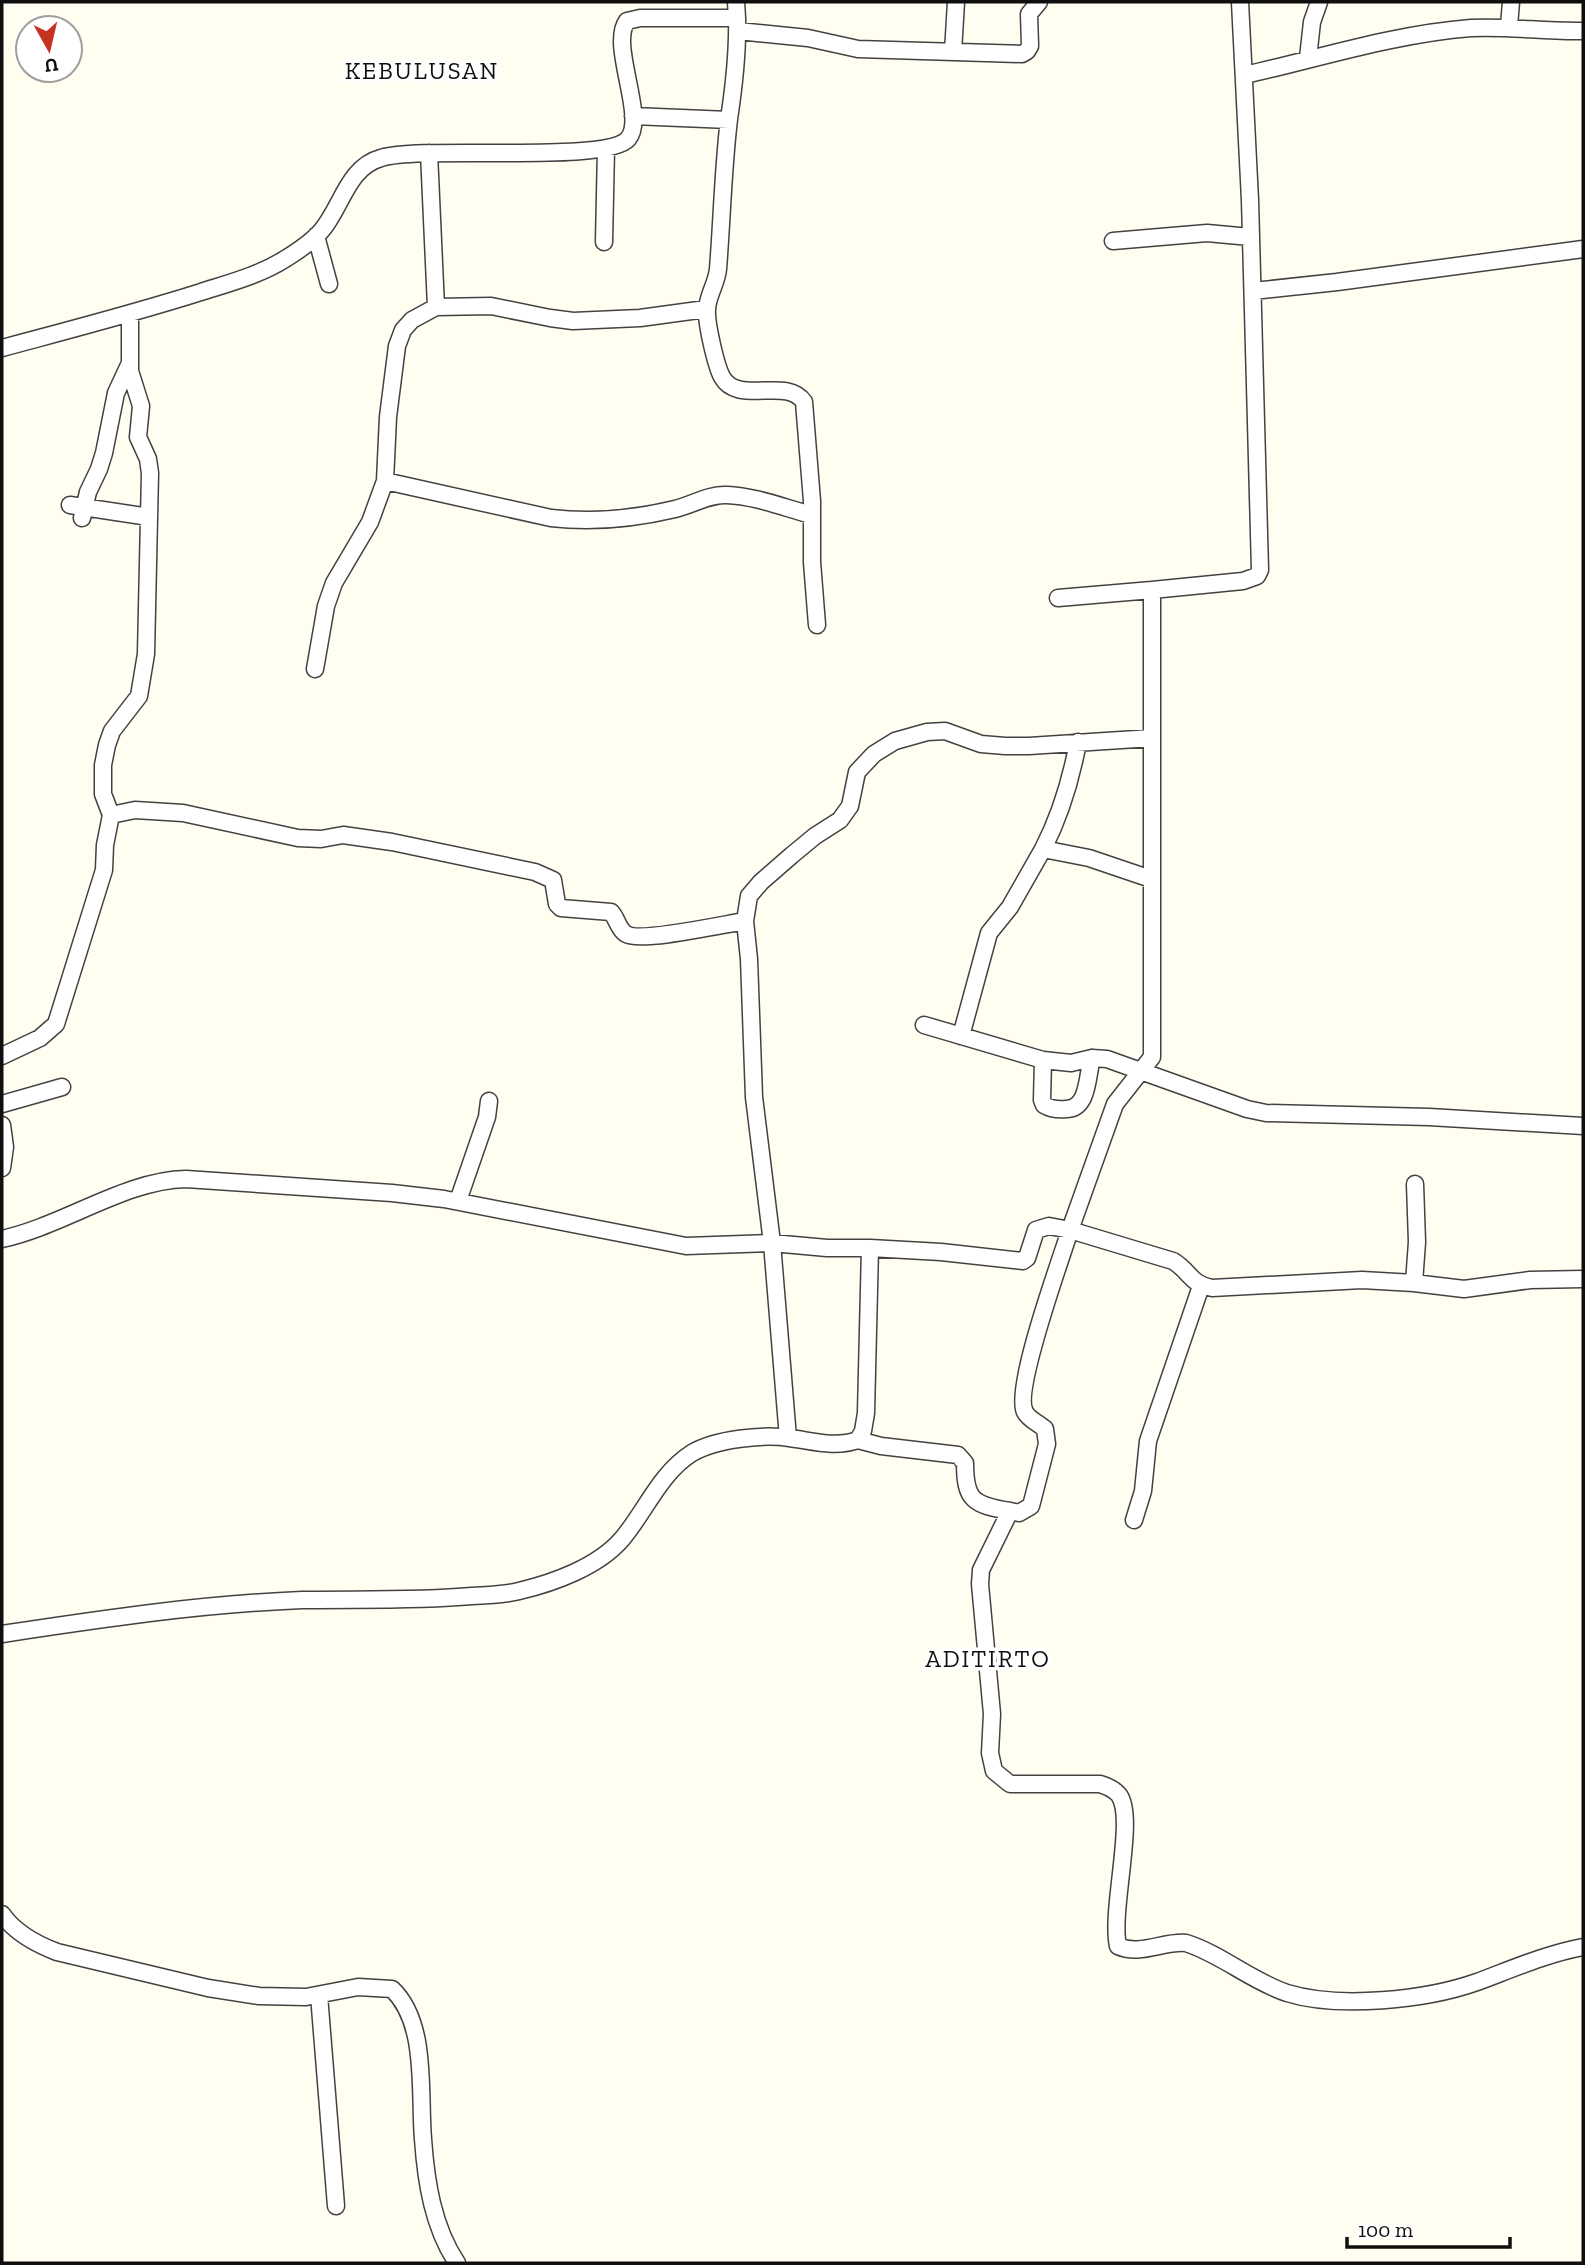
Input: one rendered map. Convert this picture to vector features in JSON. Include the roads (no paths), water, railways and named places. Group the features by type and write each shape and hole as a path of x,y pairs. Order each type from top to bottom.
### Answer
{"street":[{"path":"953,52 956,2"},
{"path":"2,348 130,315 256,273 284,260 323,229 354,177 365,165 379,158 429,153 540,153 606,148 627,140 632,131 633,116 622,39 627,20 737,17 808,38 858,49 1022,54 1030,46 1029,14 1040,2"},
{"path":"1058,598 1243,581 1257,576 1260,570 1253,291 1240,2"},
{"path":"1308,58 1312,22 1319,2"},
{"path":"1509,26 1511,2"},
{"path":"737,17 735,86 729,120 718,272 706,309 715,357 723,379 730,386 740,390 790,392 799,395 804,402 817,625"},
{"path":"1245,75 1308,58 1432,32 1509,26 1583,31"},
{"path":"633,116 729,120"},
{"path":"604,242 606,148"},
{"path":"429,153 436,307"},
{"path":"1112,241 1208,233 1250,237"},
{"path":"316,236 329,284"},
{"path":"1253,291 1583,249"},
{"path":"315,669 326,606 334,583 370,522 385,481 395,352 403,330 412,320 436,307 491,306 573,321 640,318 706,309"},
{"path":"2,1056 40,1038 56,1024 104,870 105,845 111,815 103,794 103,765 112,731 139,696 141,687 146,654 150,469 138,437 141,406 132,382 130,315"},
{"path":"130,363 116,393 104,453 79,510 149,517"},
{"path":"385,481 574,521 628,519 726,495 812,514"},
{"path":"2,1634 183,1608 300,1600 442,1599 517,1592 578,1570 611,1550 622,1540 662,1482 692,1453 746,1438 788,1438 823,1444 858,1440 881,1446 958,1454 965,1463 965,1484 971,1497 991,1507 1018,1513 1031,1506 1047,1437 1045,1429 1024,1411 1023,1397 1030,1361 1070,1230 1115,1104 1152,1057 1152,590"},
{"path":"788,1438 772,1243 754,1097 746,921 749,896 815,836 840,820 850,806 857,772 874,754 895,741 927,732 946,731 981,744 1005,746 1152,738"},
{"path":"961,1036 989,933 1010,908 1057,821 1078,742"},
{"path":"111,815 135,810 183,813 298,838 321,839 343,835 391,842 535,872 553,880 557,904 561,908 611,912 621,929 630,936 651,936 746,921"},
{"path":"1043,849 1089,858 1151,879"},
{"path":"924,1026 1043,1060 1079,1063 1092,1058 1107,1059 1247,1109 1266,1113 1429,1117 1583,1126"},
{"path":"1043,1060 1042,1100 1044,1105 1055,1110 1076,1108 1082,1102 1092,1058"},
{"path":"2,1104 62,1087"},
{"path":"458,1201 487,1118 489,1101"},
{"path":"2,1125 5,1147 2,1168"},
{"path":"2,1239 43,1227 106,1200 156,1183 177,1180 392,1193 458,1201 666,1244 699,1247 772,1243 942,1252 1017,1262 1027,1258 1036,1230 1049,1226 1172,1261 1201,1286 1238,1288 1344,1280 1414,1283 1464,1289 1517,1281 1583,1279"},
{"path":"1414,1283 1417,1242 1415,1184"},
{"path":"858,1440 863,1431 867,1397 870,1248"},
{"path":"1134,1520 1143,1491 1148,1441 1201,1286"},
{"path":"1010,1511 981,1570 992,1714 992,1763 999,1777 1010,1784 1100,1784 1107,1786 1120,1797 1126,1828 1117,1906 1117,1943 1120,1948 1144,1949 1186,1943 1285,1992 1312,1998 1354,2000 1441,1993 1544,1957 1583,1947"},
{"path":"2,1914 20,1933 37,1945 80,1958 234,1993 292,1998 358,1987 377,1986 392,1989 407,2006 416,2045 430,2194 442,2234 457,2263"},
{"path":"319,1995 336,2206"}],"district":[{"name":"KEBULUSAN","path":"422,71"},
{"name":"ADITIRTO","path":"988,1659"}]}
